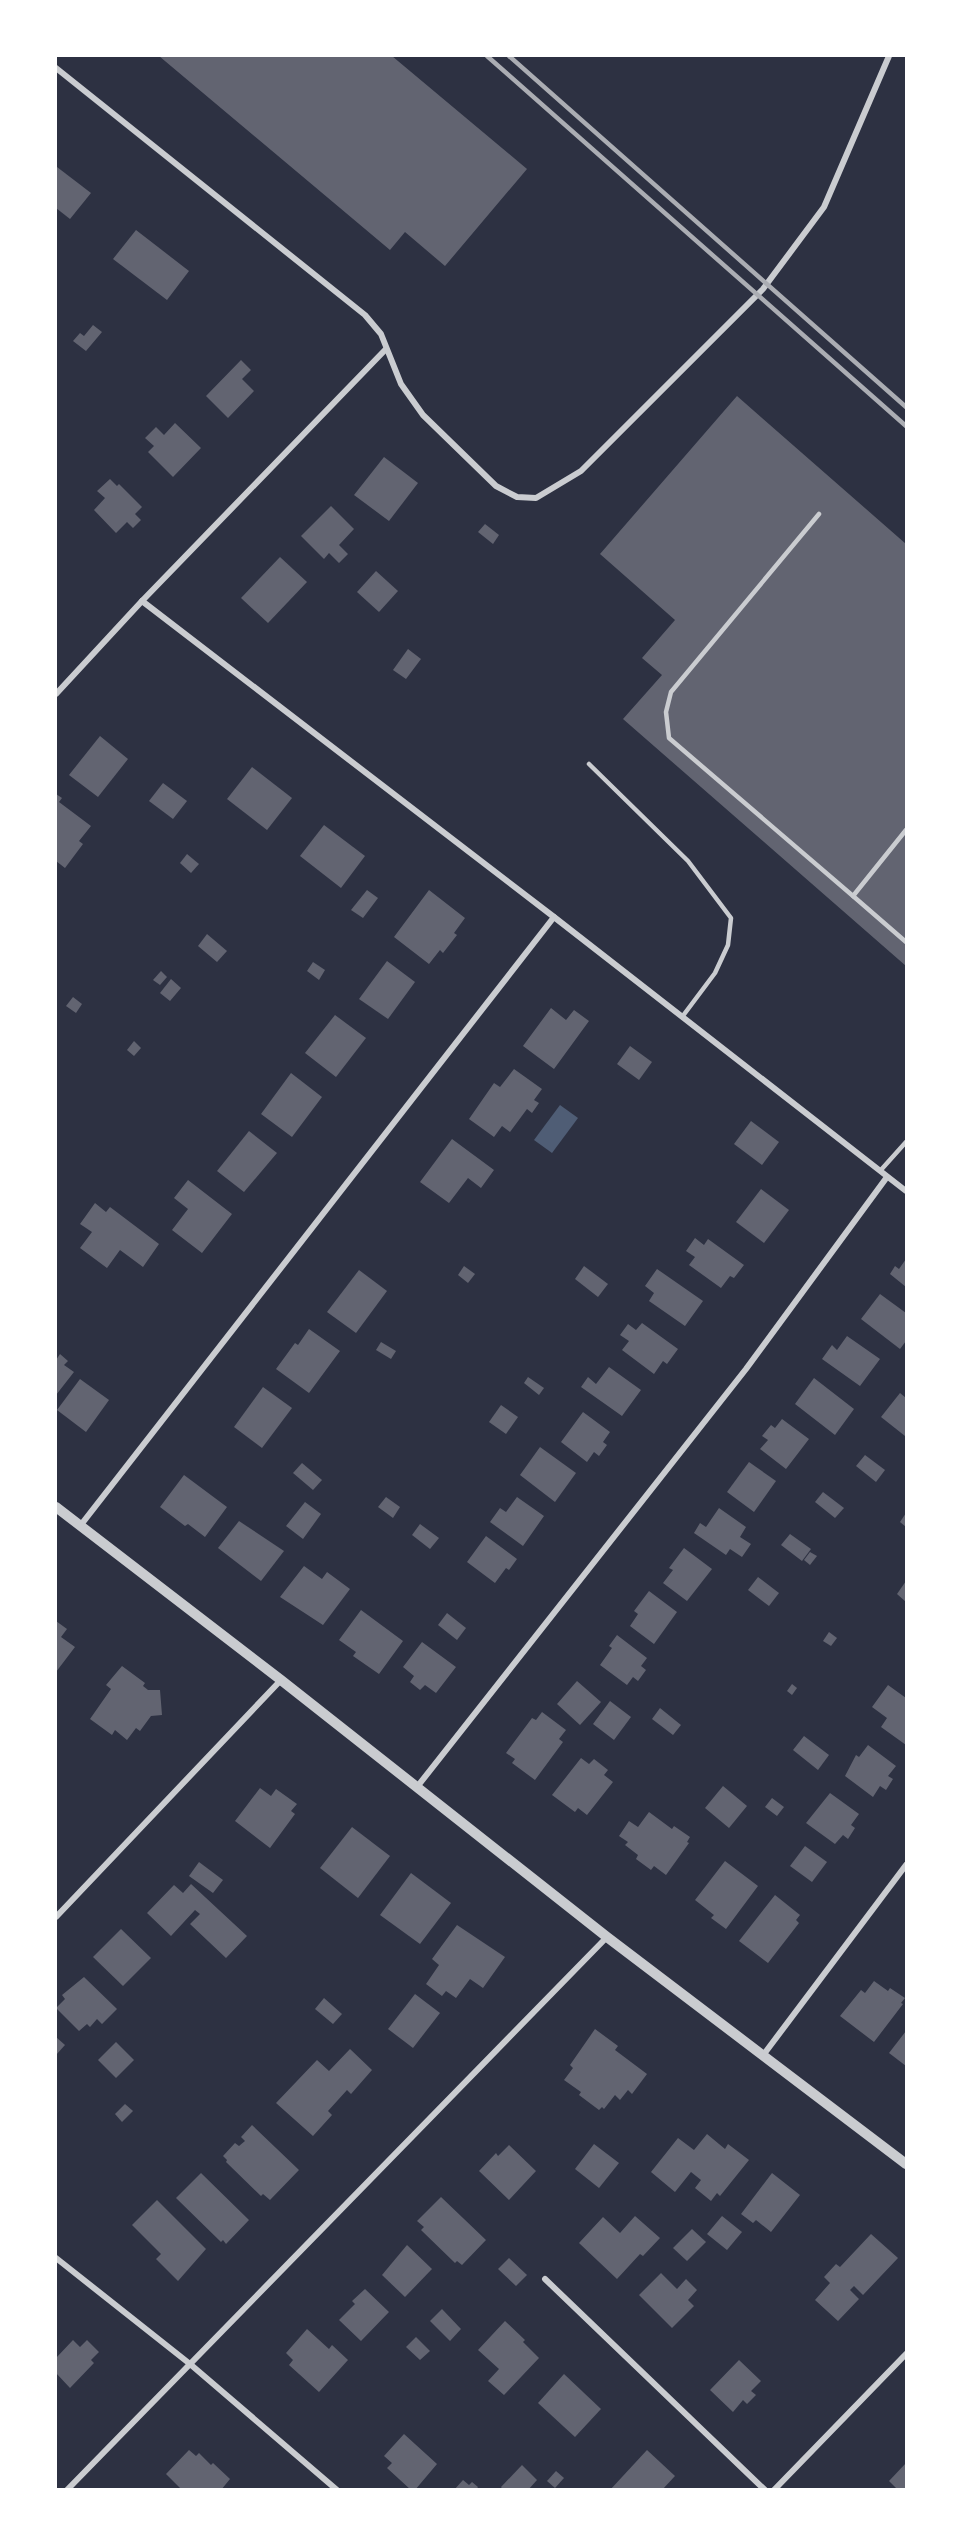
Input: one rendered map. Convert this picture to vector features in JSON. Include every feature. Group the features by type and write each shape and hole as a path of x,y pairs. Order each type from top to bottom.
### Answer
{"street":[{"path":"56,68 365,315 381,334 401,384 423,415 496,486 517,497 536,498 581,471 763,289 824,207 889,56"},
{"path":"56,694 141,601 386,349"},
{"path":"141,601 554,917 906,1191"},
{"path":"80,1526 554,917"},
{"path":"417,1787 746,1369 888,1177"},
{"path":"56,1507 281,1680 607,1937 906,2164"},
{"path":"56,1917 281,1680"},
{"path":"764,2054 906,1865"},
{"path":"67,2490 607,1937"},
{"path":"56,2258 190,2364 337,2490"},
{"path":"545,2279 765,2490"},
{"path":"774,2490 906,2354"}],"lane":[{"path":"819,514 671,692 666,712 669,738 906,942"},
{"path":"590,764 688,861 731,918 729,945 716,973 682,1017"},
{"path":"853,896 906,830"},
{"path":"880,1171 906,1142"}],"water":[{"path":"560,1105 578,1118 552,1153 534,1140"}],"building":[{"path":"159,56 392,56 527,169 445,266 405,232 390,250"},
{"path":"57,167 91,193 70,219 56,208"},
{"path":"136,230 189,271 167,300 113,259"},
{"path":"93,325 102,332 86,351 73,341 80,333 84,336"},
{"path":"241,360 251,370 242,379 254,391 228,418 206,396"},
{"path":"737,396 906,544 906,966 623,719 662,675 642,658 675,620 600,554"},
{"path":"175,423 201,448 173,477 148,452 154,446 145,438 156,427 164,435"},
{"path":"384,457 418,483 389,521 354,495"},
{"path":"110,479 117,486 119,484 142,507 135,514 141,520 133,528 127,522 116,533 94,510 105,498 97,491"},
{"path":"331,506 354,529 339,545 348,554 339,563 329,553 324,559 301,536"},
{"path":"485,524 499,535 493,544 478,532"},
{"path":"280,557 307,582 268,623 241,598"},
{"path":"376,571 398,591 379,612 357,592"},
{"path":"408,649 421,659 406,679 393,670"},
{"path":"100,736 128,759 98,797 69,775"},
{"path":"252,767 292,798 267,830 227,799"},
{"path":"163,783 187,801 173,819 149,801"},
{"path":"56,794 62,798 59,802 91,826 79,841 83,844 65,868 56,861"},
{"path":"324,825 365,856 341,888 300,856"},
{"path":"187,854 199,864 191,873 180,863"},
{"path":"367,890 378,898 363,918 351,910"},
{"path":"429,890 465,918 454,933 457,935 443,953 440,950 429,964 394,937"},
{"path":"207,934 227,951 217,962 198,946"},
{"path":"387,961 415,982 388,1019 359,999"},
{"path":"313,962 325,970 319,980 307,971"},
{"path":"161,971 167,977 160,985 153,980"},
{"path":"171,979 181,988 170,1001 160,993"},
{"path":"73,997 82,1004 76,1013 66,1006"},
{"path":"551,1008 566,1020 574,1010 589,1021 554,1069 523,1046"},
{"path":"335,1015 366,1038 336,1077 305,1053"},
{"path":"134,1041 141,1048 134,1056 127,1050"},
{"path":"630,1046 652,1062 639,1080 617,1064"},
{"path":"514,1069 542,1089 534,1100 539,1103 532,1113 527,1109 510,1132 502,1126 494,1137 469,1119 494,1083 500,1087"},
{"path":"291,1073 322,1097 292,1137 261,1114"},
{"path":"751,1121 779,1142 762,1165 734,1144"},
{"path":"249,1131 277,1153 244,1192 217,1171"},
{"path":"452,1139 494,1170 481,1188 468,1178 449,1203 420,1182"},
{"path":"188,1180 232,1214 202,1253 172,1230 188,1209 174,1198"},
{"path":"761,1189 789,1210 764,1243 736,1222"},
{"path":"95,1203 106,1212 110,1207 159,1244 143,1267 120,1250 107,1268 80,1248 92,1232 80,1224"},
{"path":"695,1238 704,1245 708,1239 744,1265 734,1278 730,1276 721,1288 689,1265 695,1257 686,1251"},
{"path":"906,1259 906,1287 890,1274 895,1266 899,1269"},
{"path":"464,1266 475,1274 468,1283 458,1275"},
{"path":"584,1266 608,1284 598,1297 575,1279"},
{"path":"657,1269 703,1301 685,1326 649,1301 654,1293 645,1286"},
{"path":"359,1270 387,1291 356,1333 327,1312"},
{"path":"880,1294 906,1313 906,1341 900,1349 861,1319"},
{"path":"642,1323 678,1349 667,1364 663,1361 654,1374 622,1350 629,1341 620,1335 628,1324 636,1330"},
{"path":"309,1329 340,1351 309,1393 276,1369 295,1343 298,1345"},
{"path":"847,1336 880,1359 860,1386 822,1359 832,1345 837,1350"},
{"path":"381,1342 396,1351 391,1359 376,1350"},
{"path":"60,1354 68,1361 64,1365 74,1372 56,1395 56,1360"},
{"path":"609,1367 641,1390 622,1416 581,1387 588,1377 596,1384"},
{"path":"528,1377 544,1388 539,1395 524,1383"},
{"path":"814,1378 854,1409 835,1435 795,1404"},
{"path":"80,1379 109,1400 86,1432 57,1410"},
{"path":"263,1387 292,1408 262,1448 234,1427"},
{"path":"900,1393 906,1398 905,1436 881,1417"},
{"path":"501,1405 518,1417 506,1434 489,1422"},
{"path":"583,1412 610,1432 603,1442 607,1445 599,1456 594,1452 587,1462 561,1442"},
{"path":"782,1419 809,1439 786,1469 760,1449 768,1440 762,1436 771,1425 775,1428"},
{"path":"540,1447 576,1473 555,1502 520,1475"},
{"path":"865,1455 885,1470 876,1482 856,1466"},
{"path":"749,1462 776,1481 754,1512 727,1492"},
{"path":"302,1463 322,1480 313,1490 293,1473"},
{"path":"184,1475 227,1507 205,1537 188,1524 185,1526 160,1507"},
{"path":"823,1492 844,1508 835,1518 815,1502"},
{"path":"386,1497 400,1507 393,1518 378,1507"},
{"path":"517,1497 544,1516 523,1546 490,1522 500,1508 506,1512"},
{"path":"305,1502 321,1514 303,1539 286,1526"},
{"path":"719,1508 746,1527 740,1537 751,1544 742,1557 730,1549 726,1555 694,1533 700,1523 706,1527"},
{"path":"906,1513 906,1527 900,1522"},
{"path":"239,1521 284,1551 261,1581 218,1548"},
{"path":"420,1524 439,1538 430,1549 412,1535"},
{"path":"790,1534 811,1549 802,1561 781,1545"},
{"path":"486,1536 517,1559 509,1570 506,1568 495,1583 467,1562"},
{"path":"684,1548 712,1569 687,1601 663,1583 673,1570 669,1568"},
{"path":"810,1552 817,1556 810,1565 804,1560"},
{"path":"304,1566 322,1579 327,1572 350,1589 323,1625 280,1597"},
{"path":"758,1577 779,1593 769,1606 748,1590"},
{"path":"906,1581 906,1602 897,1594"},
{"path":"649,1591 677,1612 654,1644 630,1626 638,1614 634,1611"},
{"path":"361,1610 403,1641 379,1674 353,1656 356,1652 339,1640"},
{"path":"447,1613 466,1628 457,1640 438,1625"},
{"path":"56,1621 67,1629 61,1637 75,1647 56,1672"},
{"path":"829,1632 837,1638 831,1646 823,1641"},
{"path":"617,1635 647,1658 641,1666 646,1670 638,1681 633,1677 627,1685 600,1665 612,1648 609,1646"},
{"path":"422,1642 456,1667 436,1693 425,1685 420,1690 410,1682 414,1676 403,1667"},
{"path":"122,1666 145,1683 143,1686 148,1690 160,1690 162,1715 151,1716 140,1731 136,1728 127,1740 115,1730 112,1735 90,1719 111,1689 106,1685"},
{"path":"577,1681 601,1702 580,1725 557,1704"},
{"path":"792,1684 797,1688 792,1695 787,1691"},
{"path":"888,1685 906,1698 906,1745 881,1727 887,1718 872,1707"},
{"path":"610,1701 631,1717 614,1740 593,1724"},
{"path":"660,1708 681,1725 673,1735 652,1719"},
{"path":"542,1712 566,1730 559,1739 563,1742 535,1780 512,1763 515,1759 506,1753 532,1718 536,1720"},
{"path":"804,1736 829,1755 818,1770 793,1750"},
{"path":"868,1745 896,1766 888,1776 893,1779 886,1790 880,1786 873,1797 845,1776 856,1755 859,1757"},
{"path":"581,1758 589,1764 594,1759 608,1770 604,1775 613,1782 587,1815 578,1808 575,1812 552,1795"},
{"path":"723,1786 747,1806 729,1828 705,1808"},
{"path":"260,1788 271,1796 276,1789 297,1804 291,1811 295,1814 270,1848 235,1821"},
{"path":"830,1793 859,1814 851,1825 855,1828 848,1839 843,1835 835,1844 806,1823"},
{"path":"772,1798 784,1807 777,1816 765,1807"},
{"path":"649,1812 672,1829 674,1826 690,1837 687,1842 689,1843 666,1875 654,1866 651,1870 636,1859 638,1855 625,1845 628,1842 619,1836 629,1821 638,1827"},
{"path":"352,1827 390,1856 358,1898 320,1868"},
{"path":"805,1846 827,1862 812,1882 790,1866"},
{"path":"725,1861 758,1886 726,1929 711,1918 714,1915 695,1900"},
{"path":"199,1862 223,1880 213,1893 189,1876"},
{"path":"411,1873 451,1903 420,1944 380,1915"},
{"path":"191,1884 247,1936 226,1958 190,1924 200,1914 195,1910 171,1936 147,1913 174,1885 183,1893"},
{"path":"775,1895 800,1915 796,1920 799,1923 768,1963 739,1941"},
{"path":"457,1925 505,1957 483,1988 470,1979 456,1998 446,1991 442,1996 426,1984 439,1965 432,1959"},
{"path":"121,1929 151,1958 123,1986 93,1957"},
{"path":"84,1977 117,2009 102,2024 97,2019 90,2027 87,2024 79,2031 56,2008 65,1999 62,1995"},
{"path":"874,1981 888,1991 890,1988 905,1998 901,2003 903,2004 874,2042 840,2016 861,1990 865,1993"},
{"path":"415,1994 440,2013 413,2048 388,2029"},
{"path":"324,1998 342,2014 333,2024 315,2009"},
{"path":"595,2029 618,2046 615,2050 647,2074 632,2094 628,2090 620,2100 615,2095 604,2109 602,2107 599,2110 579,2095 581,2092 564,2080 573,2068 570,2065"},
{"path":"906,2031 906,2066 889,2053"},
{"path":"56,2037 65,2045 56,2055"},
{"path":"116,2042 134,2060 116,2078 98,2060"},
{"path":"350,2049 372,2070 351,2094 347,2090 328,2111 332,2115 313,2136 276,2103 317,2060 329,2071"},
{"path":"125,2104 133,2111 122,2122 115,2114"},
{"path":"252,2125 299,2170 270,2200 263,2194 261,2196 226,2162 223,2156 235,2143 239,2146 245,2141 241,2137"},
{"path":"707,2134 725,2149 728,2144 749,2160 720,2196 717,2193 711,2201 695,2188 701,2180 691,2172 675,2192 651,2172 678,2138 694,2150"},
{"path":"594,2144 619,2163 599,2188 575,2169"},
{"path":"509,2145 536,2171 509,2200 479,2171 496,2153 498,2156"},
{"path":"201,2173 249,2220 226,2244 223,2240 221,2242 176,2198"},
{"path":"772,2173 800,2195 771,2232 756,2220 753,2223 741,2214"},
{"path":"441,2197 486,2240 462,2265 457,2261 455,2263 421,2230 424,2227 417,2221"},
{"path":"157,2200 206,2249 178,2281 156,2259 161,2254 132,2225"},
{"path":"635,2216 660,2238 643,2256 640,2254 617,2279 579,2243 603,2217 620,2233"},
{"path":"722,2216 742,2232 727,2250 707,2234"},
{"path":"692,2229 706,2242 687,2261 673,2248"},
{"path":"871,2234 898,2258 863,2295 854,2286 850,2290 859,2299 838,2321 815,2300 830,2283 824,2277 836,2264 840,2267"},
{"path":"407,2245 432,2269 405,2297 382,2275"},
{"path":"509,2258 527,2275 516,2286 498,2269"},
{"path":"661,2273 677,2289 686,2279 697,2290 688,2300 694,2306 672,2328 639,2295"},
{"path":"365,2289 389,2312 361,2341 339,2320 355,2304 352,2301"},
{"path":"442,2309 461,2329 450,2341 430,2321"},
{"path":"505,2321 525,2340 523,2342 539,2358 504,2395 488,2381 499,2369 478,2350"},
{"path":"307,2329 329,2349 332,2345 348,2360 319,2392 289,2365 293,2360 286,2353"},
{"path":"416,2337 430,2351 420,2360 406,2347"},
{"path":"73,2340 80,2347 87,2340 99,2352 91,2360 94,2363 70,2388 56,2373 56,2358"},
{"path":"739,2360 761,2381 751,2391 756,2395 747,2404 743,2400 733,2412 710,2390"},
{"path":"564,2374 601,2409 575,2437 538,2403"},
{"path":"404,2434 437,2464 415,2490 411,2490 387,2468 392,2463 384,2456"},
{"path":"189,2450 196,2456 199,2453 230,2479 221,2490 182,2490 166,2474"},
{"path":"647,2450 675,2476 662,2490 610,2490"},
{"path":"906,2463 906,2490 898,2490 889,2481"},
{"path":"522,2465 537,2480 528,2490 503,2490 501,2487"},
{"path":"556,2471 564,2478 555,2488 547,2481"},
{"path":"463,2480 469,2485 472,2482 478,2487 476,2490 454,2490"}],"railway":[{"path":"487,56 906,426"},
{"path":"509,56 906,407"}]}
